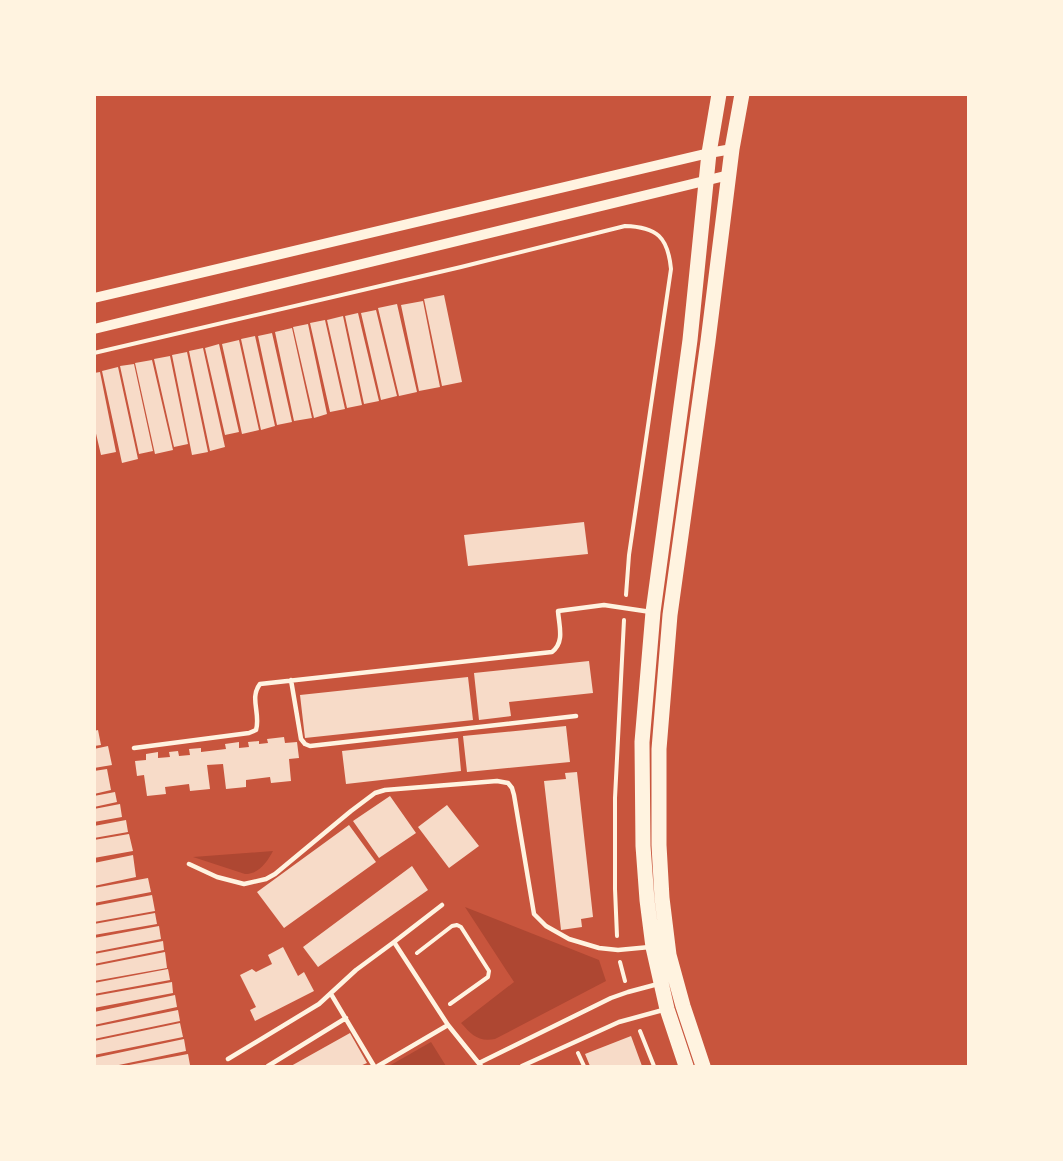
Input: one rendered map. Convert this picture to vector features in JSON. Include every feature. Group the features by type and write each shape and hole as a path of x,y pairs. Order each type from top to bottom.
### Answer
{"main road":[{"path":"686,1066 667,1009 653,947 643,846 642,742 653,612 690,339 709,153 719,94"},
{"path":"703,1066 669,955 662,898 659,845 659,749 670,615 732,149 742,94"}],"street":[{"path":"94,298 732,149"},
{"path":"94,329 729,175"}],"lane":[{"path":"134,748 249,733 256,730 258,723 254,696 260,684 552,652 558,647 560,640 558,611 604,605 653,612"},
{"path":"291,680 301,739 310,746 576,716"},
{"path":"189,864 217,877 244,884 257,882 275,874 375,793 385,790 497,781 508,783 514,795 534,914 546,926 569,939 599,948 618,950 653,947"},
{"path":"228,1059 319,1004 356,970 442,905"},
{"path":"394,942 448,1025 480,1065 611,998 661,983"},
{"path":"331,994 376,1066 448,1025"},
{"path":"522,1066 635,1017 667,1009"},
{"path":"268,1066 346,1018"}],"path":[{"path":"94,353 625,226 639,227 653,232 662,239 669,252 671,269 629,555 615,798 618,950 628,992"},
{"path":"407,961 452,926 460,927 489,971 488,977 440,1011"},
{"path":"635,1017 654,1066"}],"shaded area":[{"path":"273,851 258,870 245,874 193,857"},
{"path":"465,907 599,960 606,981 495,1039 476,1037 461,1023 514,982"},
{"path":"431,1042 446,1066 389,1066"}],"building":[{"path":"444,295 462,382 442,386 424,299"},
{"path":"423,301 440,387 419,391 401,305"},
{"path":"397,304 417,392 399,396 378,308"},
{"path":"376,310 397,396 381,400 361,313"},
{"path":"358,313 379,401 364,404 345,316"},
{"path":"343,316 362,405 347,408 327,320"},
{"path":"325,320 345,409 330,412 310,323"},
{"path":"308,324 327,414 314,418 293,327"},
{"path":"292,328 312,418 294,421 275,332"},
{"path":"272,333 292,422 277,425 258,336"},
{"path":"255,336 275,426 261,430 241,339"},
{"path":"239,340 259,430 242,434 222,344"},
{"path":"219,344 239,432 225,435 205,348"},
{"path":"203,348 225,447 210,451 189,351"},
{"path":"187,352 208,452 192,455 172,355"},
{"path":"170,356 188,444 174,447 154,359"},
{"path":"152,360 173,450 155,454 135,363"},
{"path":"134,364 153,451 139,454 120,366"},
{"path":"118,367 138,459 122,463 102,371"},
{"path":"100,372 116,452 101,455 94,425 94,373"},
{"path":"584,522 588,554 468,566 464,535"},
{"path":"589,661 593,693 509,702 511,716 479,720 474,673"},
{"path":"468,677 473,720 305,738 300,695"},
{"path":"566,726 570,762 467,772 463,736"},
{"path":"98,730 101,745 94,746 94,731"},
{"path":"284,737 285,743 297,742 299,758 289,759 291,781 271,783 270,777 246,780 246,787 226,789 223,764 207,765 210,789 190,791 189,784 165,787 166,794 147,796 144,775 137,776 135,761 146,760 146,754 158,752 158,758 170,757 169,752 178,751 179,756 190,755 189,749 201,748 201,752 226,749 225,744 239,742 239,748 249,747 248,742 268,743 267,739"},
{"path":"458,738 461,771 346,784 342,751"},
{"path":"108,746 112,765 94,768 94,749"},
{"path":"107,769 111,790 94,794 94,771"},
{"path":"577,772 593,917 581,919 582,927 561,930 544,781 566,779 565,773"},
{"path":"115,792 117,802 94,807 94,796"},
{"path":"390,796 416,833 379,858 353,821"},
{"path":"120,804 122,817 94,822 94,809"},
{"path":"447,805 479,846 449,868 418,827"},
{"path":"126,820 128,832 94,838 94,826"},
{"path":"349,825 376,862 284,928 257,892"},
{"path":"129,834 133,851 94,858 94,840"},
{"path":"133,855 136,877 94,886 94,863"},
{"path":"412,866 428,890 318,967 303,947"},
{"path":"148,878 151,892 94,903 94,888"},
{"path":"152,895 155,911 94,922 94,906"},
{"path":"155,913 157,924 94,935 94,924"},
{"path":"159,926 161,939 94,952 94,938"},
{"path":"163,941 164,950 94,964 94,954"},
{"path":"283,947 298,976 304,972 314,991 255,1021 250,1010 256,1007 240,975 252,969 256,972 272,964 268,955"},
{"path":"165,952 167,968 94,981 94,966"},
{"path":"168,969 170,980 94,994 94,983"},
{"path":"172,982 173,993 94,1008 94,996"},
{"path":"175,995 177,1007 94,1025 94,1012"},
{"path":"178,1010 180,1021 94,1039 94,1027"},
{"path":"180,1023 183,1037 94,1055 94,1041"},
{"path":"350,1033 367,1063 360,1066 291,1066"},
{"path":"631,1036 642,1066 590,1066 585,1054"},
{"path":"184,1039 186,1051 114,1066 94,1066 94,1058"},
{"path":"188,1054 190,1065 129,1066 129,1065"}]}
